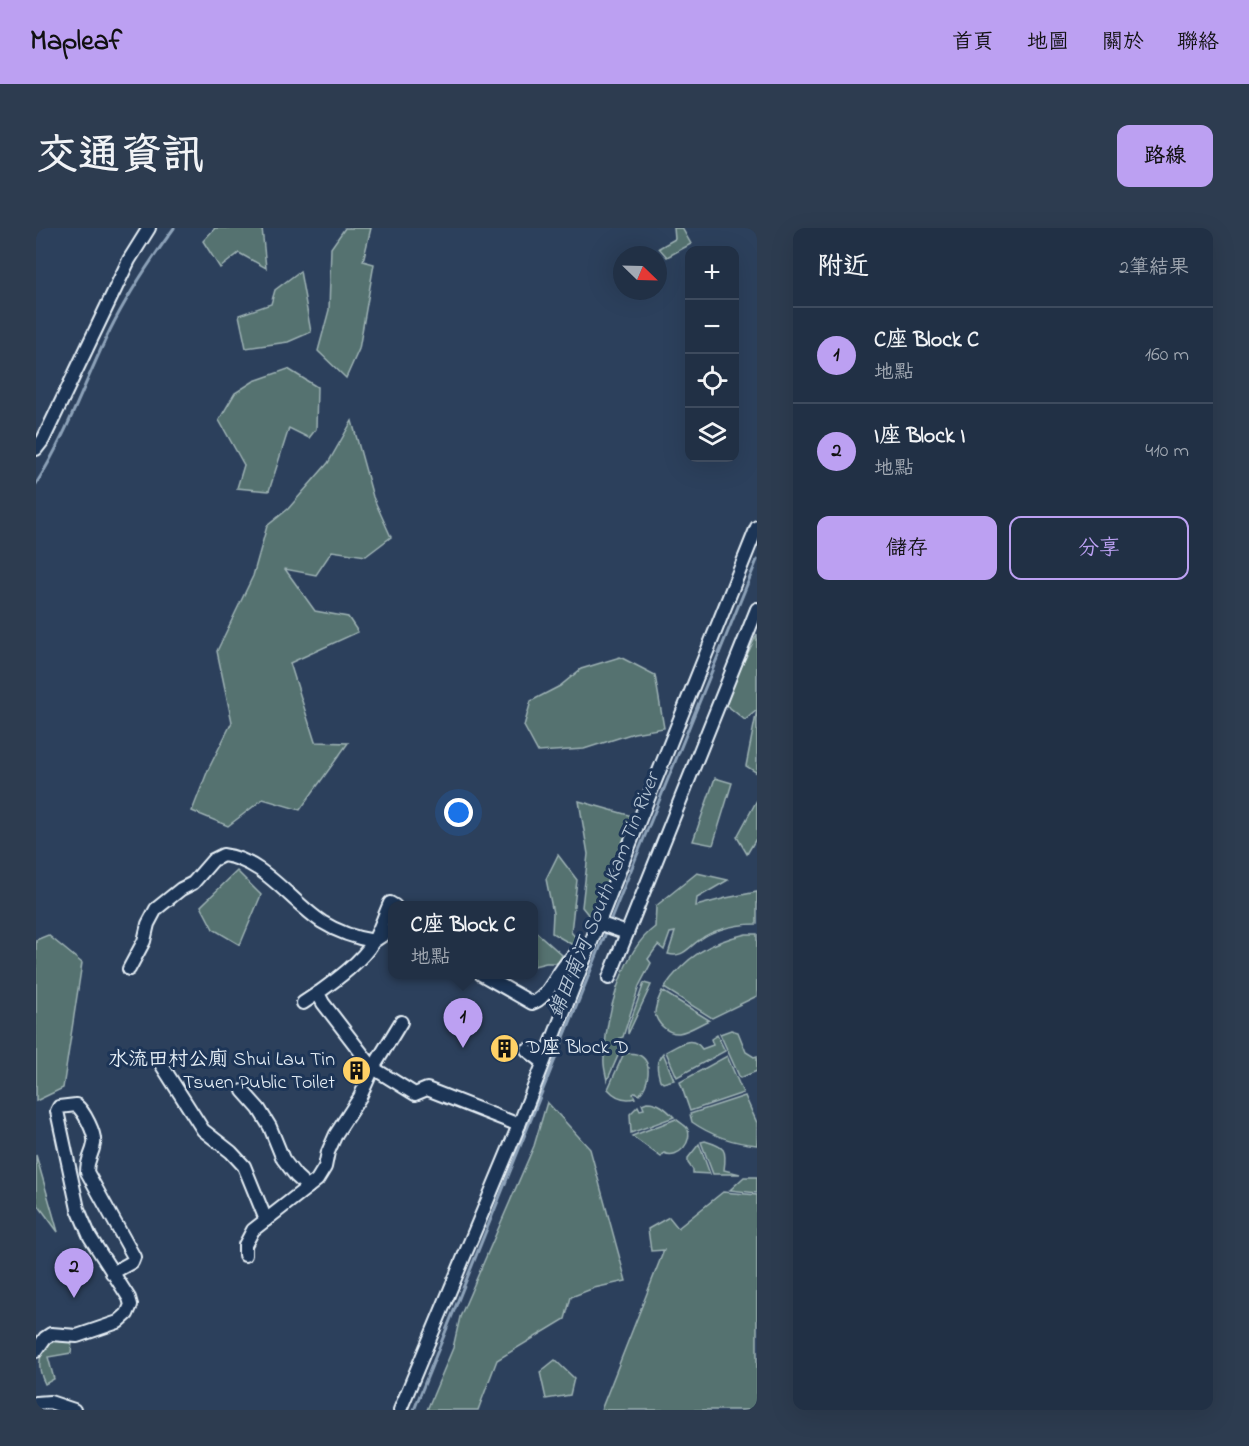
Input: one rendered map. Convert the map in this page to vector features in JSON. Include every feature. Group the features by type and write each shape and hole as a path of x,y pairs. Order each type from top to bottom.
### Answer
{"street":[{"path":"36,449 43,440 129,260 149,228"},
{"path":"400,1410 519,1125 757,527"},
{"path":"609,978 757,609"},
{"path":"129,969 144,941 148,924 156,909 182,889 193,884 213,860 223,855 243,861 272,878 322,922 355,938 374,941"},
{"path":"374,941 388,908"},
{"path":"598,923 627,933"},
{"path":"303,1003 352,966 374,941 388,932"},
{"path":"488,979 532,1003 541,998 570,957 589,946"},
{"path":"318,993 323,1003 373,1068 415,1094 427,1089 519,1125"},
{"path":"245,1255 245,1245 253,1230 308,1187 322,1173 336,1134 360,1097 373,1068 401,1022"},
{"path":"527,1050 543,1062"},
{"path":"161,1064 203,1130 231,1152 244,1166 266,1220"},
{"path":"243,1090 270,1127 283,1158 296,1176 308,1187"},
{"path":"36,1351 45,1338 51,1334 77,1336 87,1334 125,1317 131,1305 129,1298 112,1273 90,1236 78,1209 57,1111 59,1107 76,1105 83,1111 94,1138 94,1145 87,1161 87,1172 134,1257 132,1262 112,1273"},
{"path":"36,1403 50,1402 74,1410"}],"green space":[{"path":"215,228 262,228 266,268 239,253 220,268 203,241"},
{"path":"345,228 371,228 363,261 374,264 359,349 346,378 318,351 329,310 331,248"},
{"path":"674,228 682,228 691,244 667,257 667,246 663,246 675,239"},
{"path":"300,271 311,332 288,342 246,348 239,315 271,304 275,290"},
{"path":"288,369 317,387 316,429 309,438 289,428 269,491 237,488 244,465 219,420 235,393 254,381"},
{"path":"352,421 373,497 391,537 366,556 332,551 316,575 285,569 315,611 348,617 358,632 290,663 315,742 348,743 300,810 263,799 228,826 192,811 208,770 232,722 217,651 253,576 267,526 288,509 328,463"},
{"path":"757,634 757,710 745,720 724,703"},
{"path":"620,657 655,675 664,728 634,733 584,749 538,752 524,726 531,701 560,686 581,669"},
{"path":"757,710 757,773 746,766"},
{"path":"715,778 732,783 713,845 693,841"},
{"path":"757,800 757,837 747,854 737,837"},
{"path":"579,801 632,816 594,922 582,907 588,854"},
{"path":"558,855 577,880 571,932 578,940 578,948 552,933 553,913 546,879"},
{"path":"237,871 261,895 240,945 213,929 201,906"},
{"path":"697,873 728,880 697,898 696,906 757,892 757,924 733,926 714,932 678,955 668,954 675,932 670,933 664,950 658,945 648,959 651,963 639,986 623,1037 620,1038 620,1051 607,1081 604,1067 605,1042 612,1005 624,969 643,938 655,927 656,906"},
{"path":"538,934 562,955 558,963 538,965"},
{"path":"746,934 757,934 757,996 712,1018 664,988 672,977 699,952 721,941"},
{"path":"48,935 82,963 63,1088 36,1101 36,940"},
{"path":"644,983 651,985 628,1034 628,1028"},
{"path":"662,991 709,1020 683,1032 675,1033 667,1030 658,1021 655,1013"},
{"path":"731,1030 738,1032 746,1052 754,1057 757,1056 757,1071 740,1078 720,1034"},
{"path":"717,1035 725,1051 677,1077 666,1052 685,1042 694,1042 702,1049 713,1045 711,1039"},
{"path":"624,1053 639,1055 647,1063 648,1074 645,1086 639,1095 636,1092 633,1094 635,1098 620,1098 608,1089"},
{"path":"663,1053 674,1080 663,1083 660,1080 657,1066"},
{"path":"727,1056 743,1093 690,1111 680,1082"},
{"path":"745,1096 757,1123 757,1145 723,1138 692,1122 690,1114"},
{"path":"547,1102 590,1149 626,1281 594,1288 571,1297 565,1319 497,1360 478,1410 427,1410 453,1348 460,1317 534,1146"},
{"path":"647,1102 659,1105 674,1117 631,1133 630,1114 638,1106 640,1110 644,1109 642,1104"},
{"path":"676,1119 686,1127 689,1133 684,1148 675,1154 664,1153 661,1157 632,1136"},
{"path":"705,1141 721,1147 725,1153 724,1170 740,1174 713,1174 701,1142"},
{"path":"699,1144 710,1174 693,1173 688,1163 688,1158"},
{"path":"36,1155 58,1232 36,1202"},
{"path":"744,1177 757,1177 757,1193 730,1190"},
{"path":"723,1192 757,1195 757,1410 601,1410 664,1250 651,1251 648,1229 669,1217 678,1228"},
{"path":"54,1337 72,1342 71,1353 48,1357 54,1379 45,1384 40,1371 40,1359"},
{"path":"555,1360 574,1378 570,1395 546,1399 540,1372"}],"waterway":[{"path":"36,484 66,427 117,317 174,228"},
{"name":"錦田南河 South Kam Tin River","path":"609,924 757,560"},
{"name":"錦田南河 South Kam Tin River","path":"414,1410 607,930"}],"place":[{"name":"C座 Block C","path":"463,1048"},
{"name":"D座 Block D","path":"505,1048"},
{"name":"水流田村公廁 Shui Lau Tin Tsuen Public Toilet","path":"356,1071"},
{"name":"I座 Block I","path":"74,1298"}]}
